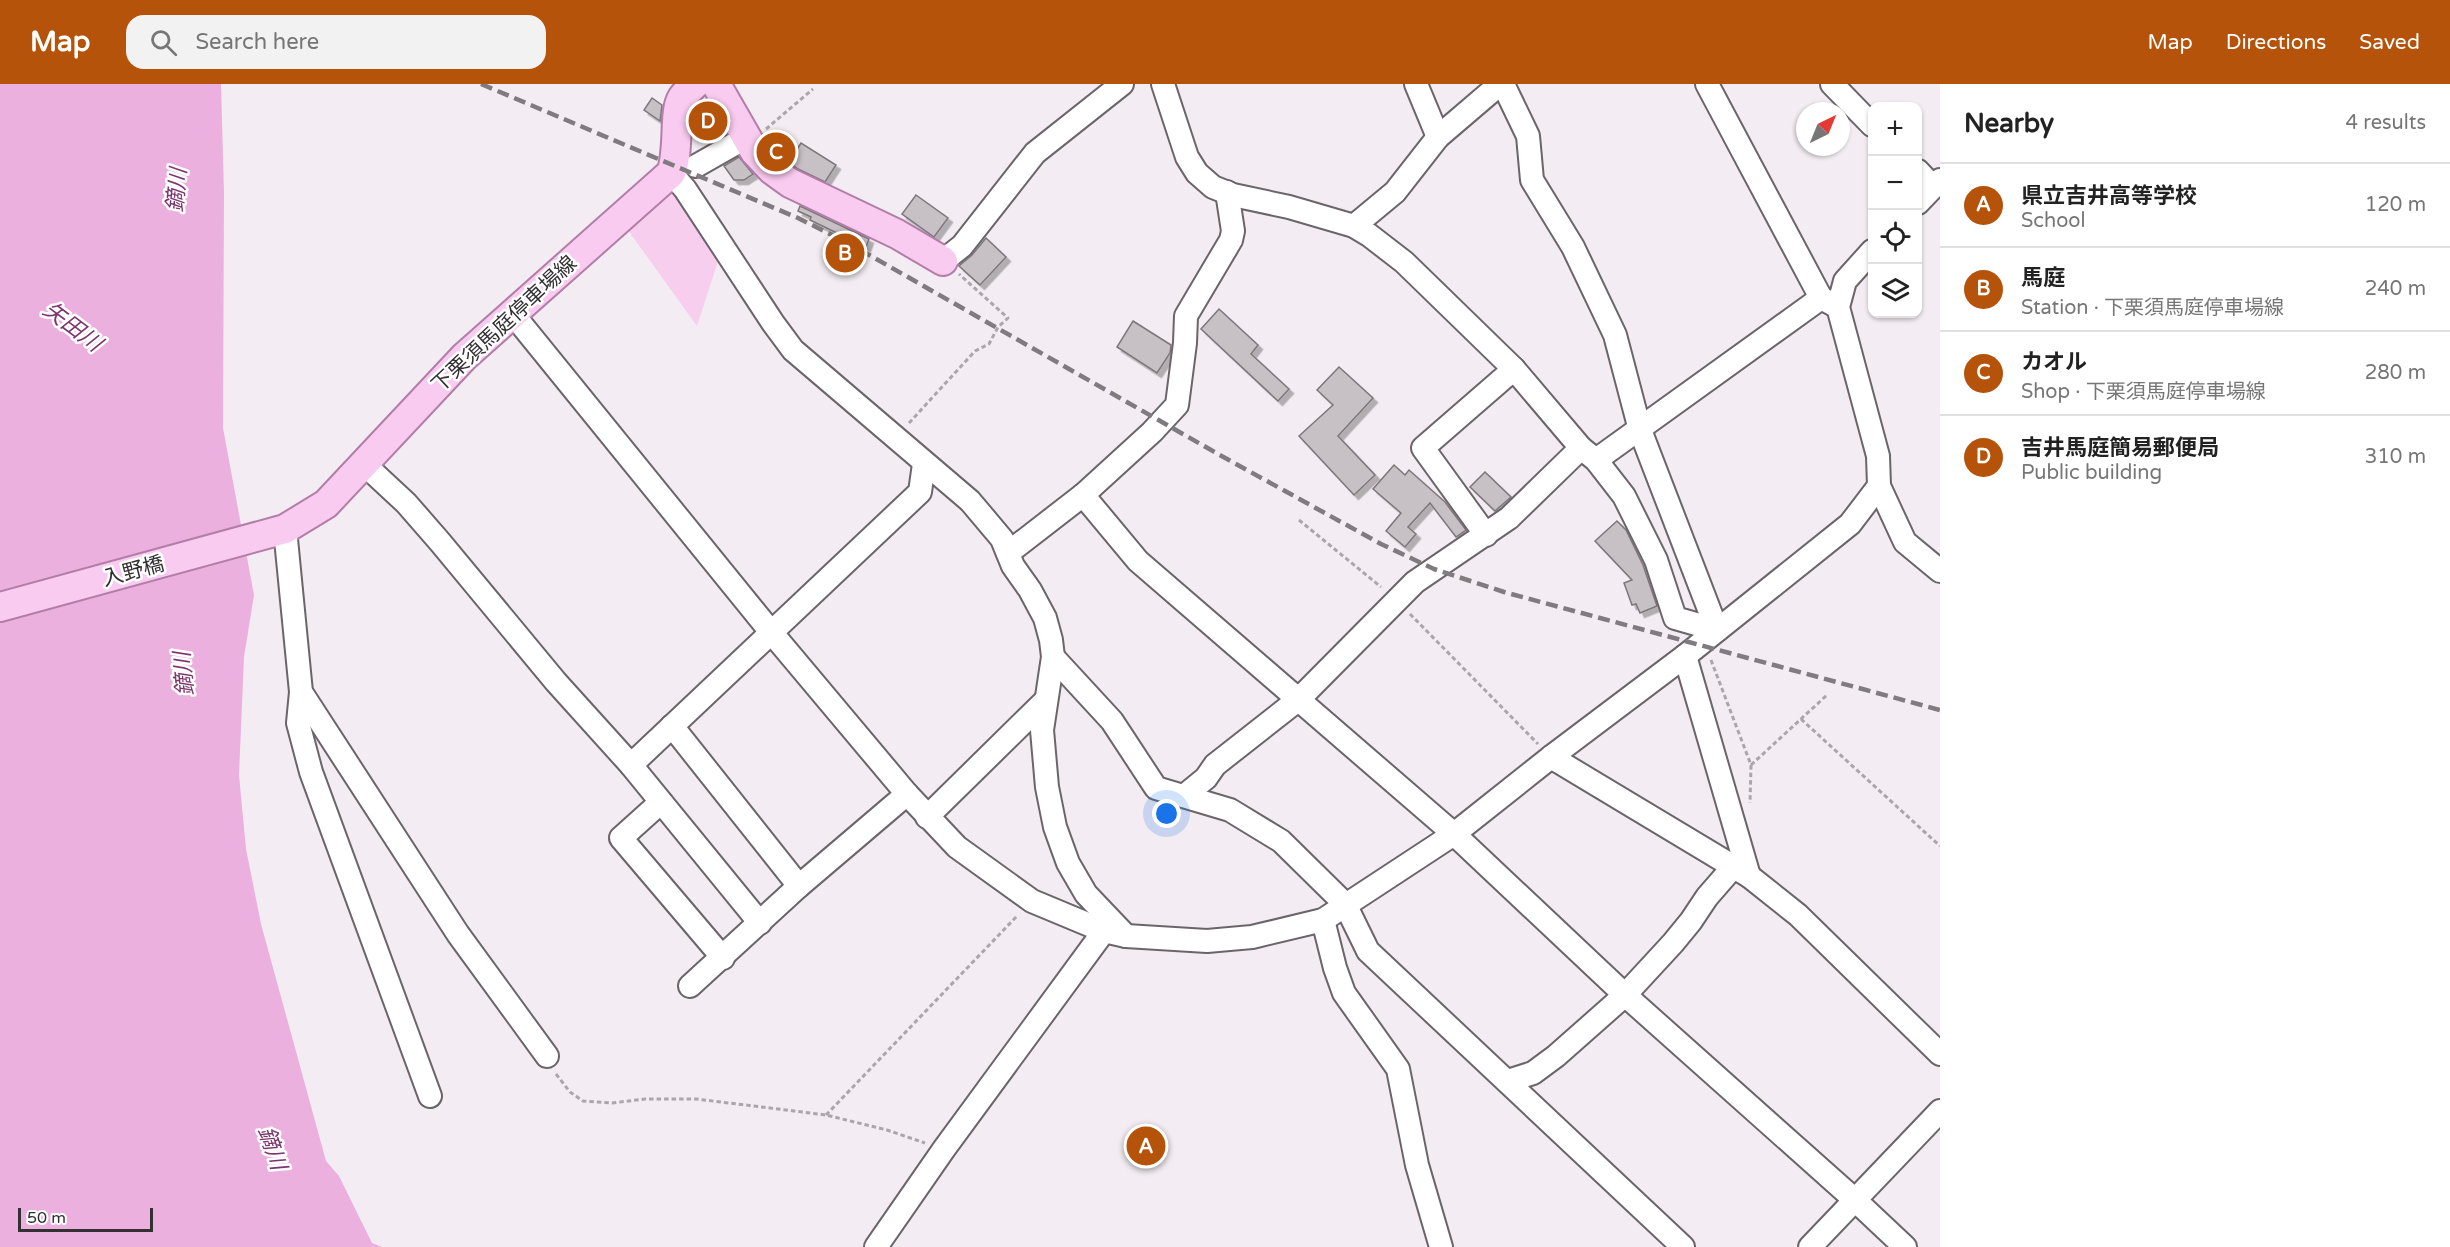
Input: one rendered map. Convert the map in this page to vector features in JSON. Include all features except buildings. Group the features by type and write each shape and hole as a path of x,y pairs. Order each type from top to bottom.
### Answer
{"main road":[{"path":"716,84 748,139 772,170 790,183 897,234 944,261"},
{"path":"683,169 678,147 678,107 684,89"},
{"name":"下栗須馬庭停車場線","path":"276,532 326,504 464,357 512,313 683,169"},
{"name":"入野橋","path":"0,607 276,532"}],"street":[{"path":"944,261 962,246 1035,153 1122,84"},
{"path":"1416,84 1438,137"},
{"path":"1354,226 1395,192 1438,137 1502,84 1528,136 1533,180 1572,247 1615,335 1640,430 1717,630"},
{"path":"1707,84 1829,302 1878,456 1879,486 1905,542 1940,571"},
{"path":"1832,84 1868,121"},
{"path":"1167,85 1187,158 1197,173 1213,187 1354,226 1404,262 1514,369 1624,496 1656,560 1675,618 1717,630"},
{"path":"748,139 683,169 685,189 793,350 976,508 1002,539 1045,618 1053,657 1042,730 1043,758 1055,827 1068,863 1086,894 1115,933"},
{"path":"1922,194 1930,179"},
{"path":"1008,553 1083,495 1152,432 1177,405 1186,316 1231,240 1233,231 1227,192"},
{"path":"1184,796 1206,778 1215,765 1299,699 1415,582 1509,518 1588,454 1640,430 1829,302 1868,255"},
{"path":"512,313 771,632 927,818 957,848 1032,901 1115,933 1218,940 1252,937 1323,920 1454,834 1685,656 1850,524 1879,486"},
{"path":"1486,535 1423,448 1514,369"},
{"path":"364,464 406,503 491,600 556,682 631,765 760,923"},
{"path":"631,765 920,492 924,464"},
{"path":"1083,495 1138,561 1454,834 1624,995 1905,1247"},
{"path":"276,532 301,692 298,723 311,772 430,1096"},
{"path":"1685,656 1742,871"},
{"path":"1053,657 1112,721 1156,788 1230,810 1281,841 1346,904 1368,951 1683,1247"},
{"path":"301,692 458,934 547,1056"},
{"path":"927,818 1045,701"},
{"path":"672,726 800,886"},
{"path":"1551,757 1742,871 1798,915 1940,1054"},
{"path":"690,986 800,886 907,794"},
{"path":"661,802 621,838 723,958"},
{"path":"1508,1081 1533,1072 1556,1056 1624,995 1679,936 1707,897 1742,871"},
{"path":"1323,920 1344,993 1398,1069 1417,1165 1441,1247"},
{"path":"876,1247 944,1149 1115,933"},
{"path":"1810,1247 1940,1111"}],"path":[{"path":"748,139 813,89"},
{"path":"896,438 975,351 989,344 998,327 1008,318 944,261"},
{"path":"1299,520 1396,600 1551,757"},
{"path":"1710,656 1751,765 1750,809"},
{"path":"1751,765 1827,695"},
{"path":"1801,719 1940,846"},
{"path":"826,1115 1032,901"},
{"path":"547,1056 570,1092 583,1101 612,1103 645,1099 696,1099 826,1115 887,1130 944,1149"}],"shaded area":[{"path":"672,188 719,258 697,326 625,226"}],"water":[{"path":"0,84 221,84 224,193 223,428 254,595 244,657 239,775 246,849 261,924 326,1161 339,1176 372,1243 382,1247 0,1247"}],"railway":[{"path":"481,84 798,218 850,244 1218,454 1381,544 1434,569 1504,592 1940,710"}],"place":[{"name":"吉井馬庭簡易郵便局","path":"708,121"},
{"name":"カオル","path":"776,152"},
{"name":"馬庭","path":"845,253"},
{"name":"県立吉井高等学校","path":"1146,1146"}],"water label":[{"name":"鏑川","path":"176,190"},
{"name":"矢田川","path":"73,326"},
{"name":"鏑川","path":"183,674"},
{"name":"鏑川","path":"273,1148"}]}
